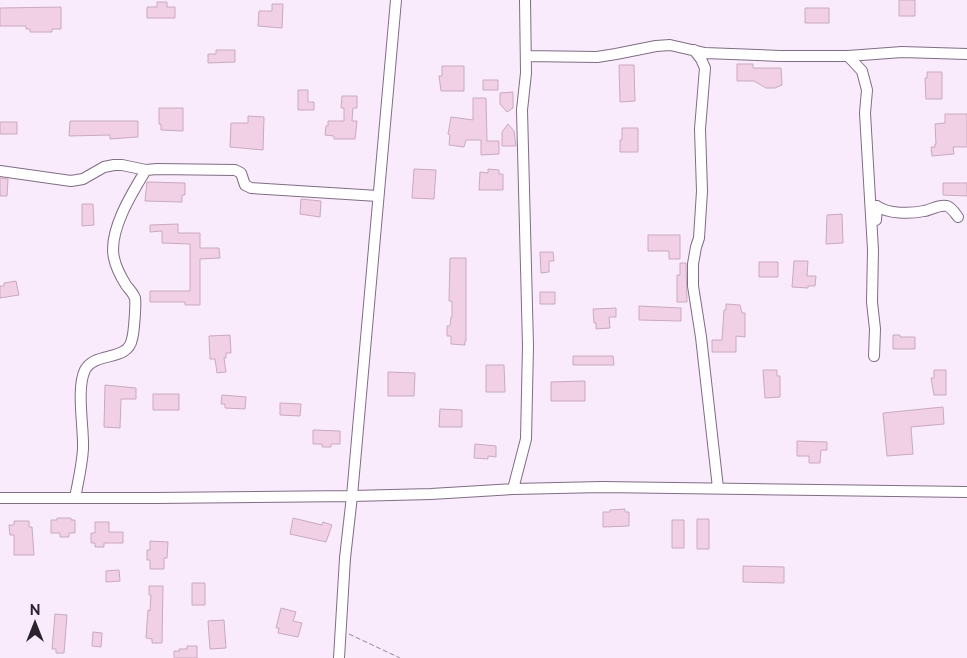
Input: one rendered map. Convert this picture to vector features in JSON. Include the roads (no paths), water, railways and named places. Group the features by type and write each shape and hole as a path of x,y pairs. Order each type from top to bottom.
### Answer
{"street":[{"path":"339,658 345,558 396,0"},
{"path":"513,489 526,439 528,346 522,110 526,72 524,0"},
{"path":"526,56 597,57 670,45 706,53 780,56 848,56 902,52 967,54"},
{"path":"694,50 701,58 705,68 700,129 703,181 699,238 693,264 693,286 701,337 718,488"},
{"path":"848,56 862,71 867,90 865,113 873,250"},
{"path":"0,171 71,181 84,179 104,168 114,165 146,170 235,170 241,173 245,185 251,188 378,196"},
{"path":"76,498 83,450 82,393 84,374 90,363 110,355 124,353 130,347 132,338 135,298 117,270 112,245 115,232 146,170"},
{"path":"874,356 873,250 877,206 882,210 899,212 924,211 945,206 952,209 958,217"},
{"path":"0,498 352,496 602,487 967,492"}]}
